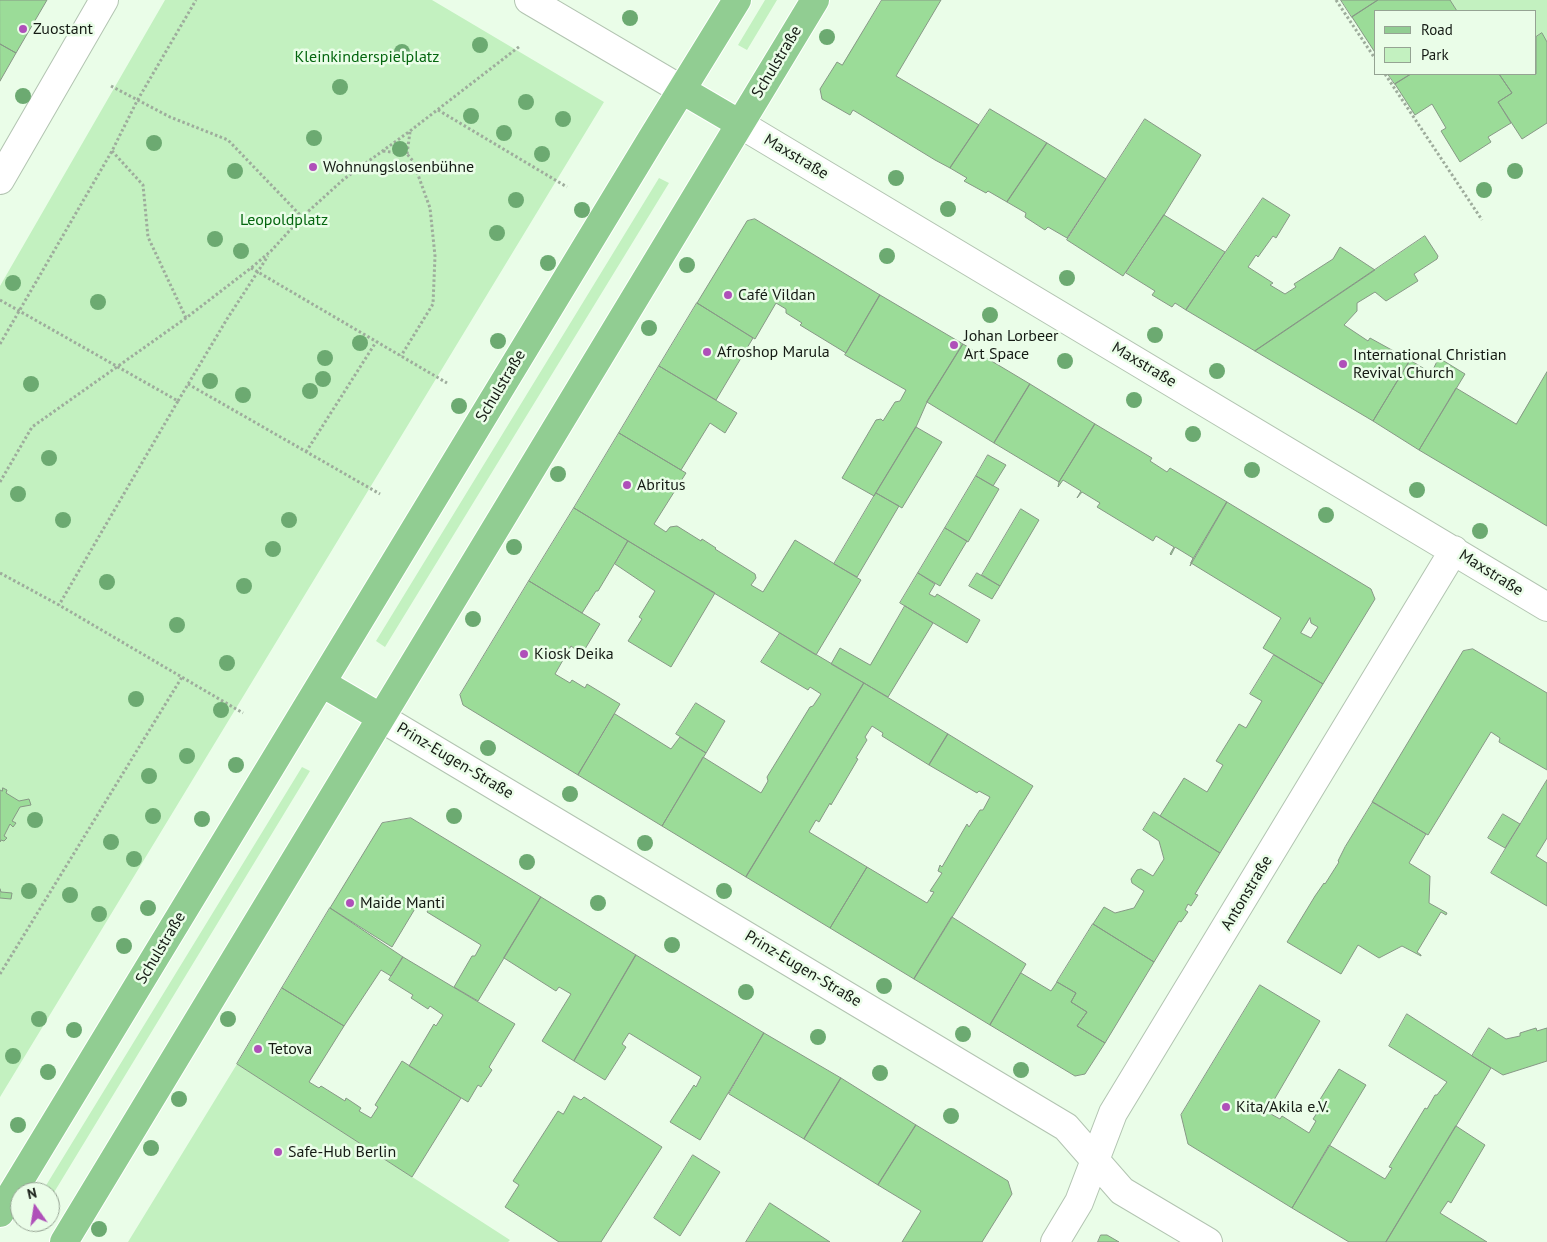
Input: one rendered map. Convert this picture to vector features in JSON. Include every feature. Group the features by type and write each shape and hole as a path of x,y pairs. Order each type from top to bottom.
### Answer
{"main road":[{"name":"Schulstraße","path":"0,1213 737,0"},
{"name":"Schulstraße","path":"64,1242 380,716 815,0"},
{"path":"682,90 740,124"},
{"path":"322,683 380,716"}],"street":[{"path":"0,180 104,0"},
{"path":"529,0 682,90"},
{"name":"Maxstraße","path":"740,124 1547,607"},
{"name":"Antonstraße","path":"1055,1242 1079,1202 1113,1113 1454,550"},
{"name":"Prinz-Eugen-Straße","path":"380,716 1066,1127 1122,1191 1208,1242"}],"path":[{"path":"0,344 112,151 137,101 196,0"},
{"path":"1336,0 1374,57"},
{"path":"0,482 32,427 186,318 251,268 271,251 302,217 344,179 438,110 520,46"},
{"path":"1386,75 1482,220"},
{"path":"111,86 170,117 228,140 302,217"},
{"path":"438,110 567,187"},
{"path":"407,154 410,131"},
{"path":"112,151 143,185 148,237 186,318"},
{"path":"383,151 407,154 413,161 430,208 435,256 433,304 402,356"},
{"path":"59,605 188,384 271,251"},
{"path":"251,268 447,383"},
{"path":"0,300 178,401"},
{"path":"306,452 376,342"},
{"path":"188,384 380,494"},
{"path":"0,574 59,605 243,713"},
{"path":"0,974 182,677"}],"green space":[{"name":"Leopoldplatz","path":"165,0 432,0 604,102 0,1097 0,286"},
{"path":"765,0 777,0 747,50 738,45"},
{"path":"1450,0 1547,0 1547,42 1542,34 1537,36 1537,10 1456,10"},
{"path":"659,178 669,183 385,647 376,641"},
{"path":"302,767 310,771 60,1183 48,1182"},
{"name":"Safe-Hub Berlin","path":"237,1064 510,1240 508,1242 128,1242"}],"building":[{"path":"0,0 47,0 16,53 0,44"},
{"path":"882,0 941,0 896,76 979,125 950,168 853,110 850,115 822,99 820,89 837,62 842,65"},
{"path":"1341,0 1378,0 1352,17"},
{"path":"1378,0 1450,0 1456,10 1374,10 1374,51 1352,17"},
{"path":"1542,33 1547,42 1547,123 1522,139 1498,102 1512,93 1500,75 1537,75 1537,36"},
{"path":"0,44 16,53 0,81"},
{"path":"1389,75 1409,75 1395,84"},
{"path":"1409,75 1500,75 1512,93 1498,102 1511,123 1488,137 1491,142 1460,162 1441,131 1446,128 1432,104 1415,115 1395,84"},
{"path":"990,109 1047,143 1007,202 988,191 986,193 964,181 967,178 950,168"},
{"path":"1145,119 1201,155 1123,276 1067,240"},
{"path":"1047,143 1106,179 1067,238 1048,227 1045,230 1025,217 1026,213 1007,202"},
{"path":"1263,198 1290,215 1276,238 1273,236 1258,257 1256,255 1248,267 1273,283 1270,285 1285,294 1296,287 1294,284 1333,259 1340,247 1375,270 1255,351 1186,310"},
{"path":"1164,215 1225,252 1186,310 1175,303 1172,307 1152,295 1155,291 1126,273"},
{"path":"755,219 880,295 846,353 800,325 802,323 786,313 786,309 776,303 755,339 697,303 747,221"},
{"path":"1425,236 1438,256 1437,259 1414,274 1418,281 1386,301 1375,292 1357,303 1357,311 1344,325 1368,341 1370,338 1410,360 1373,421 1255,351"},
{"path":"880,295 963,344 927,402 916,427 874,496 842,478 876,420 881,419 883,421 895,402 900,401 906,390 845,355"},
{"path":"697,303 753,338 716,400 659,366"},
{"path":"963,344 1030,384 994,443 927,402"},
{"path":"1439,358 1465,374 1419,450 1373,421 1410,360 1431,373"},
{"path":"659,366 737,413 725,433 710,423 681,470 619,433"},
{"path":"1547,372 1547,526 1419,450 1456,388 1516,424"},
{"path":"1030,384 1095,424 1059,482 994,443"},
{"path":"1095,424 1152,458 1150,461 1167,472 1170,468 1227,502 1190,566 1193,558 1175,547 1171,555 1174,547 1156,536 1153,541 1097,507 1100,503 1082,492 1077,498 1081,491 1063,480 1058,487 1059,482"},
{"path":"916,427 942,442 902,508 876,493"},
{"path":"619,433 686,473 654,524 666,532 670,527 677,526 701,541 702,539 755,574 756,578 751,585 763,592 795,540 861,580 816,655 574,508"},
{"path":"988,455 1006,465 993,486 976,476"},
{"path":"976,476 999,489 968,542 945,528"},
{"path":"876,493 899,506 857,577 834,564"},
{"path":"1227,502 1371,589 1375,599 1323,684 1263,648 1281,618 1191,563","holes":["1310,618 1311,623 1318,627 1311,638 1301,633"]},
{"path":"574,508 628,541 598,591 596,591 582,613 529,581"},
{"path":"1021,509 1039,520 1000,586 982,575"},
{"path":"945,528 967,541 940,586 918,573"},
{"path":"628,541 715,593 671,667 628,641 642,619 639,617 655,591 615,564"},
{"path":"918,573 935,584 929,594 935,597 937,594 980,620 967,643 900,603"},
{"path":"977,573 1000,586 992,599 969,586"},
{"path":"529,581 600,624 582,654 571,646 555,674 570,683 572,680 585,688 587,684 620,704 578,775 463,705 460,695"},
{"path":"905,606 933,623 888,697 831,664 840,648 870,665"},
{"path":"780,633 864,683 746,877 662,826 703,757 761,793 768,781 767,777 810,707 813,706 821,694 810,687 808,690 761,662"},
{"path":"1473,649 1547,693 1547,770 1499,742 1500,738 1491,732 1428,835 1372,802 1463,651"},
{"path":"1274,655 1323,684 1220,853 1160,816 1184,778 1207,792 1223,765 1216,761 1239,724 1246,728 1262,701 1250,694"},
{"path":"864,683 948,734 929,765 882,736 883,733 872,726 865,737 867,740 856,758 858,759 831,805 830,803 819,822 816,820 809,832 867,867 830,928 746,877"},
{"path":"696,703 725,721 706,753 676,734"},
{"path":"615,714 671,749 680,737 706,753 662,826 578,775"},
{"path":"948,734 1033,786 914,979 830,928 867,867 927,903 934,892 930,891 942,873 938,871 940,865 942,867 967,824 969,827 980,810 983,810 990,797 979,791 977,793 929,765"},
{"path":"1547,780 1547,838 1536,856 1547,863 1547,906 1491,873"},
{"path":"3,788 7,790 6,793 19,801 29,799 31,805 20,807 12,821 16,823 13,827 10,824 4,836 7,838 0,842 0,790 2,791"},
{"path":"1373,802 1426,834 1409,863 1430,876 1429,903 1447,913 1446,915 1441,912 1417,952 1421,956 1402,946 1379,958 1358,945 1341,974 1287,942 1315,896 1339,862 1345,847"},
{"path":"1154,812 1220,853 1195,894 1198,895 1191,906 1188,904 1185,910 1188,912 1181,922 1179,921 1154,962 1093,924 1104,907 1115,913 1134,908 1144,891 1132,883 1131,879 1137,870 1141,869 1153,876 1164,859 1159,841 1143,830"},
{"path":"1503,814 1520,824 1505,848 1488,838"},
{"path":"411,818 541,897 478,1001 454,987 472,956 475,956 481,945 427,912 429,908 419,902 392,947 330,908 382,823"},
{"path":"0,889 1,892 12,893 11,899 0,898"},
{"path":"541,897 636,955 574,1061 542,1041 571,994 559,987 556,991 504,958"},
{"path":"330,908 403,957 391,976 381,970 344,1026 282,988"},
{"path":"952,917 1026,964 990,1025 914,979"},
{"path":"1093,924 1154,962 1105,1043 1077,1026 1087,1012 1071,1002 1076,993 1057,982"},
{"path":"636,955 764,1033 700,1140 670,1122 694,1085 696,1087 701,1077 629,1033 622,1044 626,1047 605,1080 574,1061"},
{"path":"403,957 515,1024 489,1067 492,1070 481,1087 478,1085 468,1102 409,1066 434,1024 436,1026 443,1015 430,1006 428,1009 411,998 413,995 389,980"},
{"path":"1021,973 1051,991 1057,982 1076,993 1071,1002 1087,1012 1077,1026 1105,1043 1085,1074 1075,1076 990,1025"},
{"path":"1260,985 1320,1021 1267,1112 1280,1119 1282,1116 1309,1133 1316,1121 1313,1119 1323,1104 1319,1101 1339,1069 1366,1085 1292,1208 1188,1144 1181,1115"},
{"path":"282,988 344,1026 309,1082 319,1088 321,1086 345,1101 346,1098 361,1108 359,1111 371,1118 378,1107 375,1105 402,1061 461,1098 412,1177 237,1064"},
{"path":"1407,1014 1491,1068 1386,1242 1349,1242 1292,1208 1329,1145 1385,1179 1392,1168 1389,1167 1425,1108 1427,1109 1435,1095 1447,1082 1389,1046"},
{"path":"1489,1028 1506,1039 1520,1036 1520,1033 1536,1028 1537,1031 1547,1028 1547,1061 1503,1075 1472,1056"},
{"path":"764,1033 841,1078 804,1139 729,1094"},
{"path":"841,1078 916,1125 878,1185 804,1139"},
{"path":"574,1096 581,1100 584,1097 662,1147 601,1242 559,1242 505,1207 519,1185 513,1181 558,1111 563,1114"},
{"path":"916,1125 1008,1181 1012,1194 982,1242 902,1242 921,1211 878,1185"},
{"path":"1456,1126 1485,1145 1451,1203 1448,1201 1440,1213 1487,1242 1386,1242"},
{"path":"693,1155 720,1172 680,1236 654,1218"},
{"path":"770,1203 830,1242 746,1242"},
{"path":"1101,1235 1107,1235 1119,1242 1098,1242"}],"place":[{"name":"Zuostant","path":"23,29"},
{"name":"Wohnungslosenbühne","path":"313,167"},
{"name":"Café Vildan","path":"728,295"},
{"name":"Johan Lorbeer Art Space","path":"954,345"},
{"name":"Afroshop Marula","path":"707,352"},
{"name":"International Christian Revival Church","path":"1343,364"},
{"name":"Abritus","path":"627,485"},
{"name":"Kiosk Deika","path":"524,654"},
{"name":"Maide Manti","path":"350,903"},
{"name":"Tetova","path":"258,1049"},
{"name":"Kita/Akila e.V.","path":"1226,1107"},
{"name":"Safe-Hub Berlin","path":"278,1152"}],"park label":[{"name":"Kleinkinderspielplatz","path":"367,57"}]}
